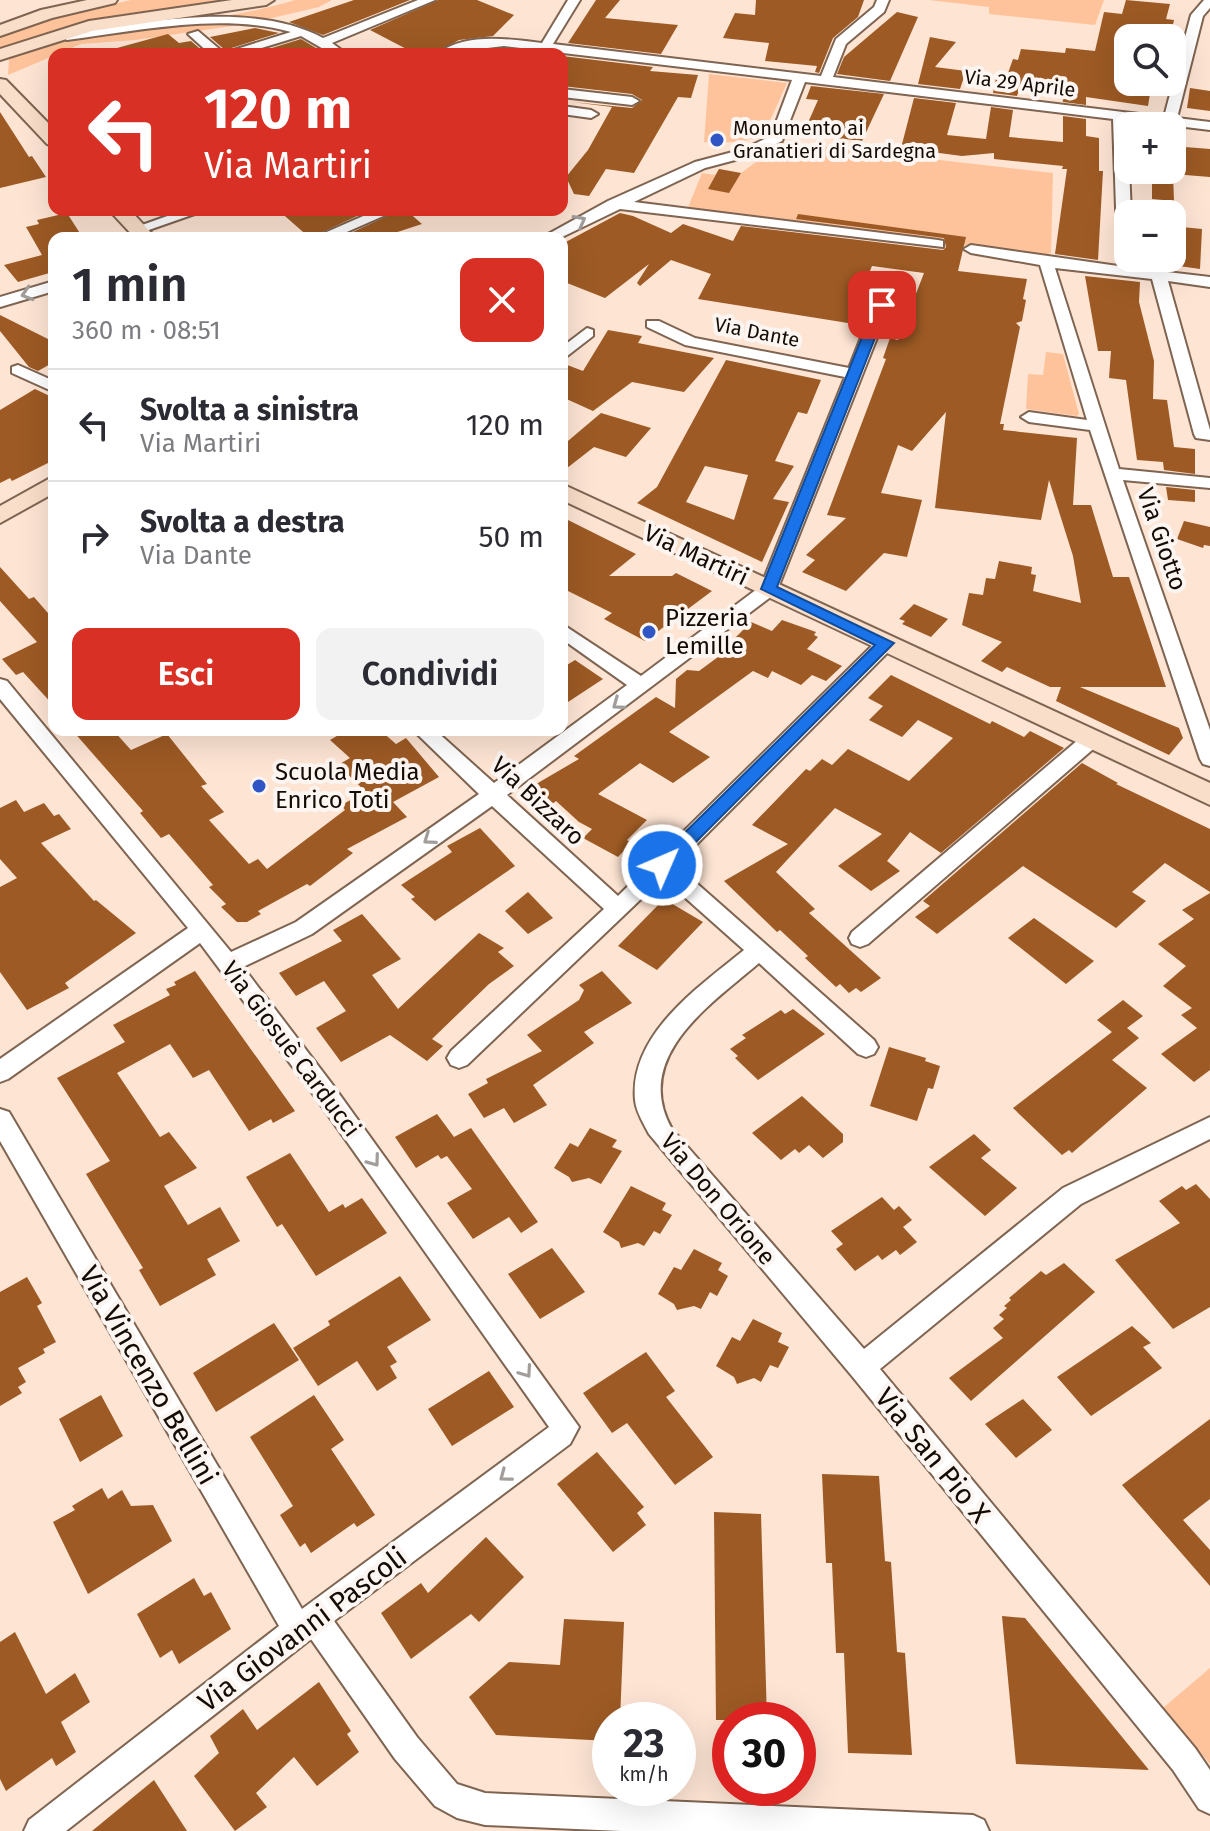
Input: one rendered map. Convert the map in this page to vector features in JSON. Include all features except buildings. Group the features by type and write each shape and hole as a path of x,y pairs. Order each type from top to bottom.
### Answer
{"street":[{"path":"0,31 47,14 109,0"},
{"path":"4,56 89,26 266,0"},
{"path":"322,43 429,0"},
{"path":"546,46 574,0"},
{"path":"826,80 840,42 880,9 883,0"},
{"path":"1201,0 1210,1"},
{"path":"1172,112 1197,15 1210,1"},
{"path":"67,36 177,25 272,23 303,32 331,48"},
{"path":"249,48 303,32"},
{"path":"194,34 211,48"},
{"name":"Via 29 Aprile","path":"465,48 490,41 562,48"},
{"name":"Via 29 Aprile","path":"568,49 1114,114"},
{"path":"559,232 700,165 749,152 777,138 800,77"},
{"path":"0,84 48,134"},
{"path":"568,94 632,101"},
{"path":"0,96 19,103"},
{"path":"568,111 591,114"},
{"name":"Via 29 Aprile","path":"1186,123 1210,126"},
{"path":"613,204 938,244"},
{"path":"125,216 140,232"},
{"path":"147,232 185,216"},
{"path":"335,232 375,216"},
{"path":"971,249 1114,270"},
{"name":"Via Giotto","path":"1046,262 1112,474 1210,759"},
{"path":"1126,272 1210,282"},
{"path":"1159,276 1202,434 1210,435"},
{"path":"227,964 304,928 642,686 769,589 891,282"},
{"path":"0,302 48,288"},
{"name":"Via Dante","path":"653,324 691,342 855,374"},
{"path":"568,350 587,333"},
{"path":"18,370 48,384"},
{"path":"1029,417 1097,426"},
{"path":"1112,474 1210,483"},
{"path":"2,513 48,486"},
{"name":"Via Martiri","path":"568,494 1199,790"},
{"path":"568,634 642,686"},
{"path":"459,1058 618,909 886,643"},
{"name":"Via Giosuè Carducci","path":"0,686 202,930 324,1091 565,1427"},
{"name":"Via Bizzaro","path":"430,736 618,909"},
{"path":"860,938 1092,739"},
{"path":"1199,790 1210,768"},
{"path":"662,865 866,1047"},
{"path":"0,1072 202,930"},
{"name":"Via Don Orione","path":"759,950 682,1018 649,1070 646,1100 663,1136 862,1367"},
{"name":"Via Vincenzo Bellini","path":"0,1119 306,1624 446,1795 457,1802 485,1809 973,1831"},
{"name":"Via San Pio X","path":"1210,1127 1072,1196 862,1367 1184,1759 1210,1798"},
{"name":"Via Giovanni Pascoli","path":"40,1831 306,1624 560,1435 565,1427"}],"shaded area":[{"path":"131,0 254,0 80,25 0,49 0,35 48,19"},
{"path":"295,0 332,0 319,7 246,24 135,40 81,44 72,48 48,48 48,58 8,75 9,59 50,44 261,9"},
{"path":"929,0 1104,0 1095,25 989,14 989,7"},
{"path":"709,74 787,83 760,134 740,141 704,142"},
{"path":"783,142 1053,173 1051,253 1044,255 687,210 702,173 715,175 719,169 741,173"},
{"path":"1046,352 1063,354 1077,416 1026,409 1028,374 1043,375"},
{"path":"1210,1668 1210,1764 1163,1708"}],"place":[{"name":"Monumento ai Granatieri di Sardegna","path":"717,140"},
{"name":"Pizzeria Lemille","path":"649,632"},
{"name":"Scuola Media Enrico Toti","path":"259,786"}],"route":[{"path":"662,865 886,643 769,589 882,305"}]}
